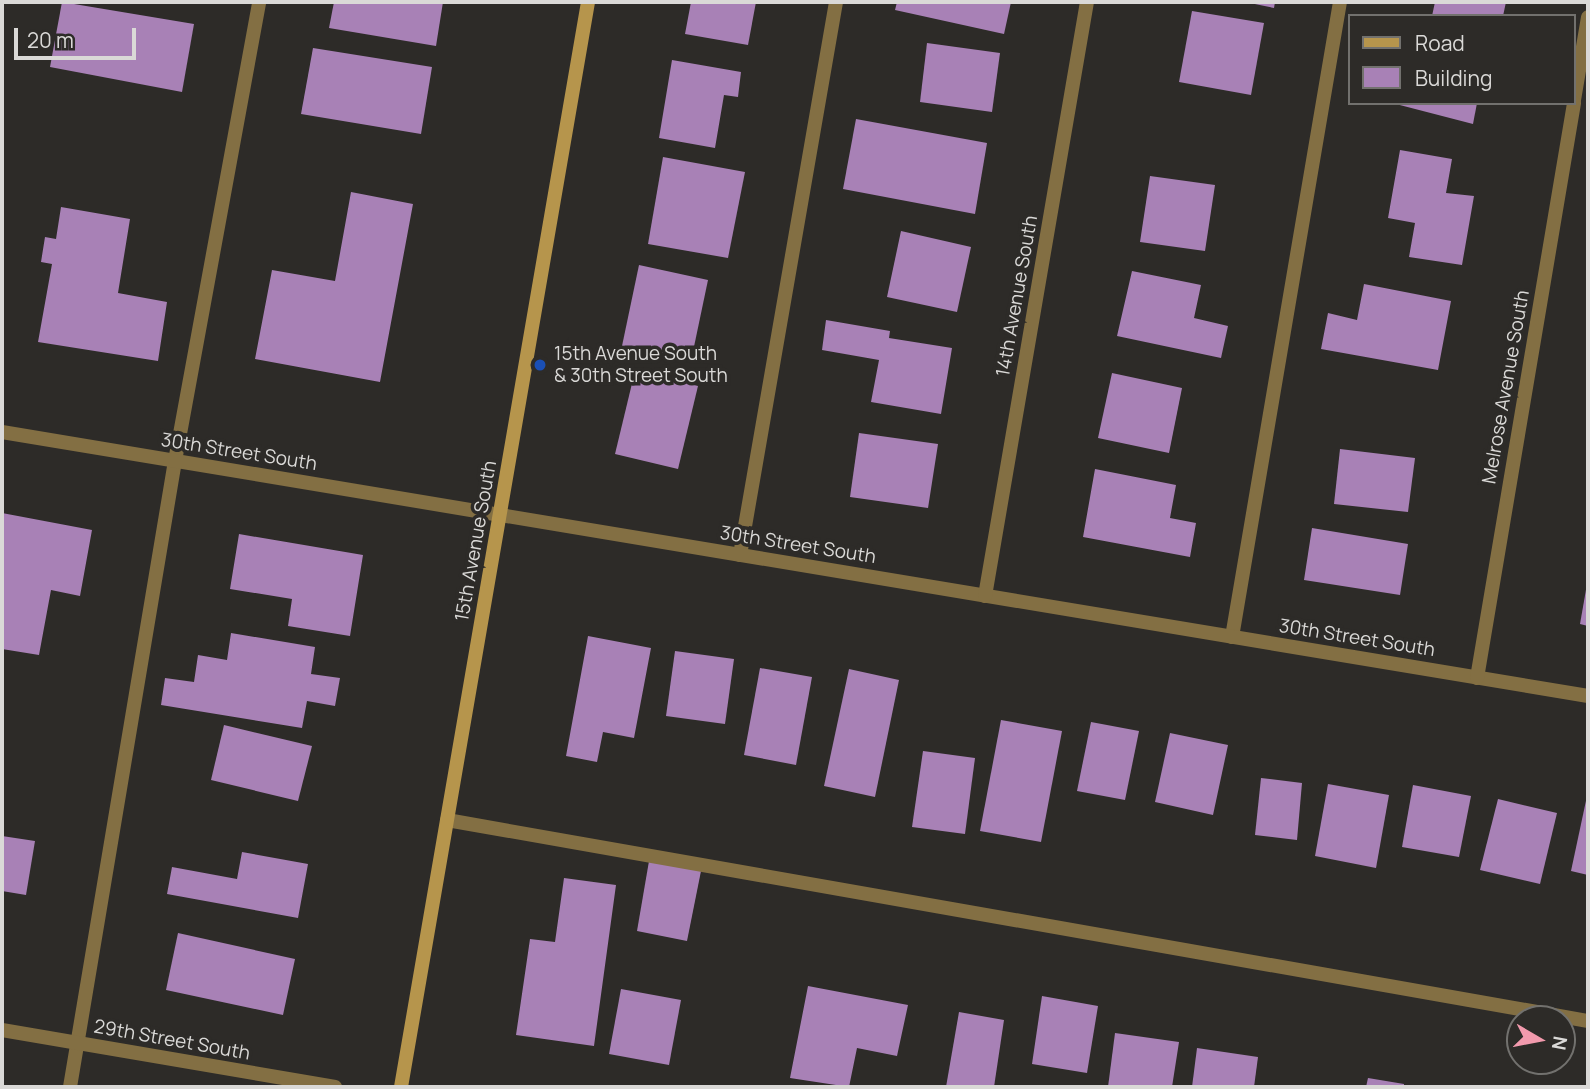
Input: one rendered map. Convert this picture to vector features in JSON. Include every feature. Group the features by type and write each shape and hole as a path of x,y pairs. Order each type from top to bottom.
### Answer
{"street":[{"path":"70,1087 175,461 259,2"},
{"name":"15th Avenue South","path":"401,1087 588,2"},
{"path":"740,555 836,2"},
{"name":"14th Avenue South","path":"985,596 1087,2"},
{"path":"1232,637 1340,2"},
{"name":"Melrose Avenue South","path":"1576,89 1588,17"},
{"name":"Melrose Avenue South","path":"1476,678 1573,105"},
{"name":"30th Street South","path":"2,432 1588,696"},
{"path":"447,820 1588,1021"},
{"name":"29th Street South","path":"2,1030 335,1087"}],"building":[{"path":"62,2 194,24 182,92 50,67"},
{"path":"334,2 443,2 436,46 329,28"},
{"path":"691,2 756,2 748,45 685,34"},
{"path":"897,2 1011,2 1004,34 895,10"},
{"path":"1245,2 1275,2 1274,8"},
{"path":"1435,2 1506,2 1503,14 1432,14"},
{"path":"1192,11 1264,23 1251,95 1179,82"},
{"path":"927,43 1000,53 992,112 920,102"},
{"path":"313,48 432,67 421,134 301,114"},
{"path":"672,60 741,72 738,97 724,95 715,148 659,138"},
{"path":"1400,105 1477,105 1473,124"},
{"path":"856,119 987,143 975,214 843,189"},
{"path":"1400,150 1452,159 1446,193 1474,196 1462,265 1409,257 1415,223 1388,218"},
{"path":"663,157 745,172 728,258 648,244"},
{"path":"1150,176 1215,185 1205,251 1140,242"},
{"path":"351,192 413,204 380,382 255,359 272,270 335,281"},
{"path":"61,207 130,219 118,293 167,302 158,361 38,342 52,264 41,262 45,237 56,239"},
{"path":"901,231 971,247 957,312 887,297"},
{"path":"639,265 708,280 691,361 622,346"},
{"path":"1132,271 1201,285 1194,318 1228,326 1221,358 1117,336"},
{"path":"1364,284 1451,301 1438,370 1321,349 1328,313 1357,320"},
{"path":"826,320 890,331 889,338 952,348 941,414 871,402 879,360 822,350"},
{"path":"635,371 698,386 678,469 615,454"},
{"path":"1112,373 1182,388 1169,453 1098,438"},
{"path":"859,433 938,444 928,508 850,497"},
{"path":"1340,449 1415,458 1408,512 1334,504"},
{"path":"1095,469 1176,485 1170,518 1196,523 1190,557 1083,537"},
{"path":"2,513 92,530 80,596 51,590 39,655 2,649"},
{"path":"1312,528 1408,544 1400,595 1304,580"},
{"path":"239,534 363,555 350,636 288,626 292,599 230,589"},
{"path":"1588,584 1588,626 1580,624"},
{"path":"231,633 315,647 311,674 340,678 335,706 307,701 302,728 161,705 165,678 194,682 198,655 227,660"},
{"path":"588,636 651,648 634,738 603,732 597,762 566,756"},
{"path":"675,651 734,659 725,724 666,716"},
{"path":"760,668 812,677 796,765 744,755"},
{"path":"849,669 899,680 875,797 824,786"},
{"path":"1001,720 1062,731 1041,842 980,831"},
{"path":"1091,722 1139,731 1125,800 1077,791"},
{"path":"224,725 312,746 298,801 211,780"},
{"path":"1170,733 1228,745 1213,815 1155,802"},
{"path":"923,751 975,758 965,834 912,827"},
{"path":"1261,778 1302,783 1297,840 1255,835"},
{"path":"1328,784 1389,795 1376,868 1315,856"},
{"path":"1413,785 1471,796 1459,857 1402,847"},
{"path":"1588,796 1588,875 1571,871"},
{"path":"1498,799 1557,813 1540,884 1480,870"},
{"path":"2,836 35,841 26,895 2,891"},
{"path":"242,852 308,864 298,918 167,894 172,867 237,879"},
{"path":"649,861 701,871 687,941 637,931"},
{"path":"564,878 616,885 594,1046 516,1035 530,939 555,942"},
{"path":"178,933 295,959 283,1015 166,990"},
{"path":"808,986 908,1005 897,1056 857,1048 849,1087 790,1078"},
{"path":"621,989 681,1000 669,1065 609,1054"},
{"path":"1042,996 1098,1006 1087,1073 1032,1064"},
{"path":"959,1012 1004,1020 994,1087 946,1087"},
{"path":"1115,1033 1179,1042 1172,1087 1108,1087"},
{"path":"1197,1048 1258,1057 1254,1087 1192,1087"},
{"path":"1368,1078 1404,1084 1404,1087 1366,1087"}],"place":[{"name":"15th Avenue South & 30th Street South","path":"540,365"}]}
